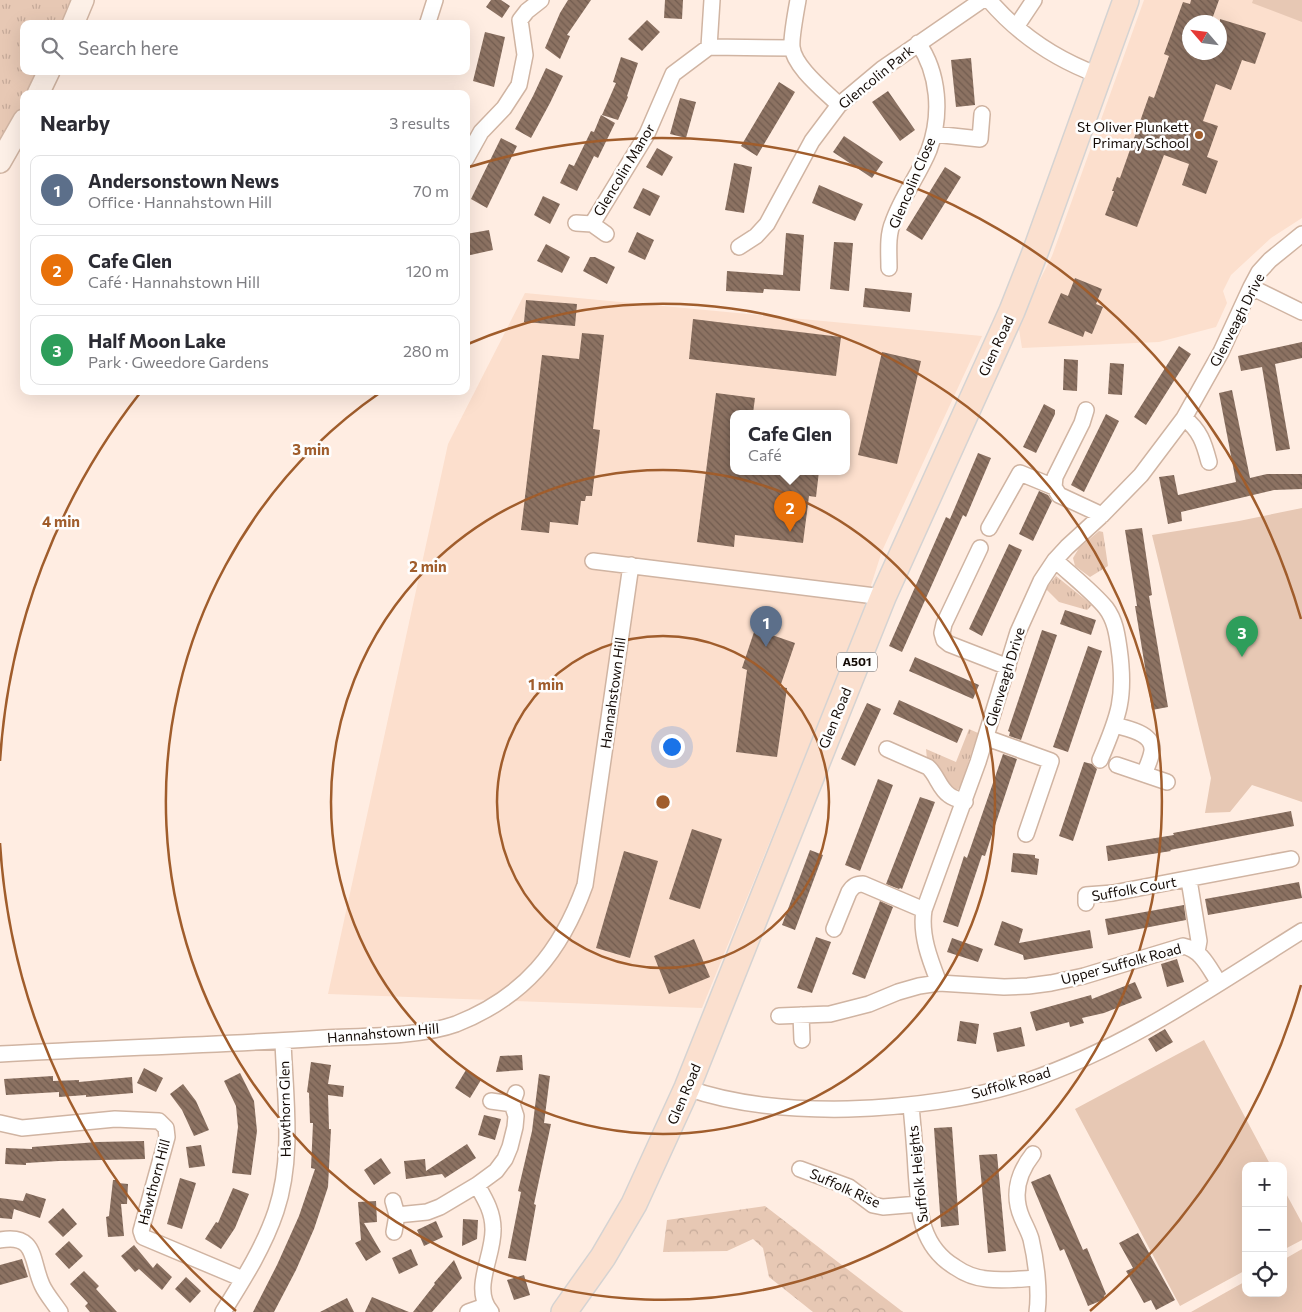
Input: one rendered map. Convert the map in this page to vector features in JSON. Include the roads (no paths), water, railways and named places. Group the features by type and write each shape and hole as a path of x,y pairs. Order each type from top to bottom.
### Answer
{"main road":[{"path":"75,20 83,0"},
{"name":"Glen Road","path":"564,1312 603,1257 634,1204 687,1088 883,597 1012,311 1036,250 1126,0"},
{"path":"40,90 47,75"},
{"path":"0,162 20,127"}],"street":[{"path":"429,20 435,0"},
{"path":"470,152 481,132 504,108 519,85 525,55 520,20 527,11 541,0"},
{"path":"712,0 709,47 792,48"},
{"path":"798,0 792,48 799,63 809,76 839,105"},
{"name":"Glencolin Park","path":"739,247 756,236 767,224 812,141 839,105 882,69 982,0"},
{"path":"989,0 1032,41 1050,52 1098,75"},
{"path":"1016,27 1034,0"},
{"name":"Glencolin Close","path":"889,268 892,224 929,150 934,134 935,82 931,66 918,43"},
{"name":"Glencolin Manor","path":"592,224 647,134 673,74 709,47"},
{"path":"934,134 980,139 982,114"},
{"path":"576,222 592,224 606,234"},
{"name":"Glenveagh Drive","path":"939,982 926,945 924,910 965,802 1028,607 1041,581 1055,560 1102,516 1141,475 1184,418 1221,352 1259,272 1270,260 1302,234"},
{"path":"1251,287 1302,312"},
{"path":"1054,487 1055,477 1082,424 1086,410"},
{"path":"1184,418 1202,436 1210,462"},
{"path":"990,528 1020,473 1054,487 1059,494 1102,516"},
{"path":"980,548 944,624 942,633 944,640 1008,667"},
{"path":"1055,560 1105,607 1116,629 1123,673 1123,690 1115,725 1100,760"},
{"path":"592,561 883,597"},
{"name":"Hannahstown Hill","path":"0,1054 283,1041 415,1032 445,1027 478,1014 523,984 550,953 571,922 586,885 631,565"},
{"path":"1115,725 1147,737 1152,743 1152,751 1144,774"},
{"path":"986,738 1051,761 1026,834"},
{"path":"887,749 928,767 934,772 950,796 965,802"},
{"path":"1117,765 1168,782"},
{"name":"Suffolk Court","path":"1086,903 1086,895 1113,893 1188,880 1291,859"},
{"name":"Suffolk Court","path":"1188,880 1199,941 1198,952"},
{"path":"834,929 849,892 856,884 863,884 924,910"},
{"name":"Suffolk Road","path":"687,1088 743,1102 802,1109 911,1106 990,1091 1026,1081 1102,1050 1219,983 1302,931"},
{"name":"Upper Suffolk Road","path":"779,1016 830,1014 869,1004 898,992 939,982 1004,987 1028,986 1084,976 1183,946 1198,952 1204,958 1219,983"},
{"path":"801,1015 802,1040"},
{"name":"Hawthorn Glen","path":"223,1312 244,1278 267,1234 282,1186 287,1141 283,1041"},
{"path":"394,1232 395,1208 427,1212 440,1207 477,1185 496,1171 505,1159 510,1148 516,1122 514,1099 491,1101"},
{"name":"Suffolk Heights","path":"911,1106 921,1218 930,1243 937,1254 962,1272 974,1277 988,1280 1036,1278"},
{"name":"Hawthorn Hill","path":"0,1123 22,1128 115,1119 159,1121 166,1128 167,1138 141,1231 143,1237 244,1278"},
{"path":"1033,1154 1024,1166 1018,1179 1017,1193 1021,1217 1031,1239 1038,1307"},
{"name":"Suffolk Rise","path":"800,1169 849,1187 873,1205 919,1204"},
{"path":"468,1312 488,1309 482,1286 494,1230 487,1202 477,1185"},
{"path":"0,1240 8,1238 21,1239 31,1249 42,1285 60,1312"}],"place":[{"name":"St Oliver Plunkett Primary School","path":"1199,135"},
{"name":"Cafe Glen","path":"790,532"},
{"name":"Andersonstown News","path":"766,647"},
{"name":"Half Moon Lake","path":"1242,657"}]}
